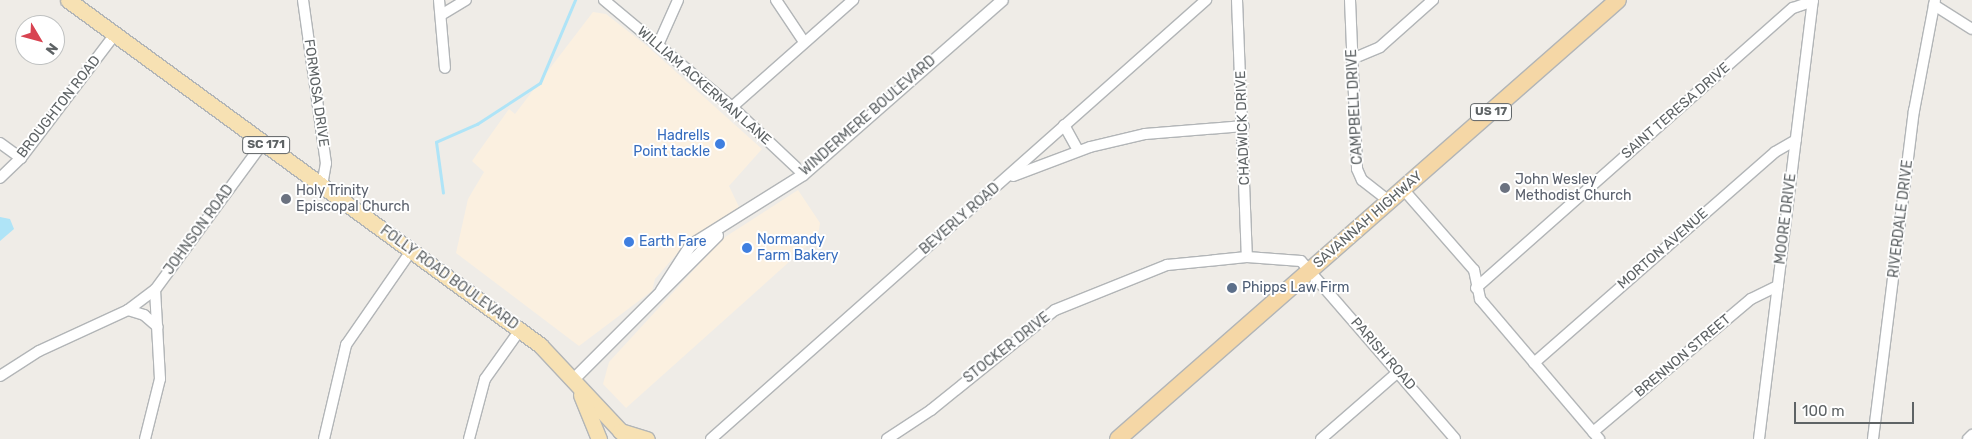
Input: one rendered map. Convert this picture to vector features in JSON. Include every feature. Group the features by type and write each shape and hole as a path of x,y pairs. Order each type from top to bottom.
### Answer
{"highway":[{"name":"SAVANNAH HIGHWAY","path":"1118,439 1618,0"}],"main road":[{"name":"FOLLY ROAD BOULEVARD","path":"68,0 520,330 623,436"},
{"name":"FOLLY ROAD BOULEVARD","path":"575,385 599,439"},
{"path":"623,436 647,439"}],"street":[{"name":"FORMOSA DRIVE","path":"303,0 326,163 322,186"},
{"path":"439,0 445,68"},
{"path":"441,15 466,0"},
{"name":"WILLIAM ACKERMAN LANE","path":"604,0 732,107 803,174"},
{"path":"658,45 678,0"},
{"path":"776,0 804,42"},
{"path":"732,107 853,0"},
{"name":"WINDERMERE BOULEVARD","path":"661,290 681,255 803,174 1002,0"},
{"name":"BEVERLY ROAD","path":"712,438 1206,0"},
{"name":"CHADWICK DRIVE","path":"1237,0 1244,126 1247,257"},
{"name":"CAMPBELL DRIVE","path":"1350,0 1357,169 1362,180 1389,201"},
{"path":"1352,60 1380,47 1432,0"},
{"name":"MOORE DRIVE","path":"1759,439 1813,1"},
{"name":"SAINT TERESA DRIVE","path":"1476,288 1793,8 1813,1"},
{"path":"1935,2 1972,30"},
{"name":"RIVERDALE DRIVE","path":"1874,439 1914,111 1935,2"},
{"name":"BROUGHTON ROAD","path":"0,178 21,158 115,34"},
{"path":"1064,125 1078,150"},
{"path":"1005,179 1078,150 1154,132 1244,126"},
{"name":"MORTON AVENUE","path":"1534,363 1775,152 1796,140"},
{"path":"0,143 21,158"},
{"name":"JOHNSON ROAD","path":"0,376 39,351 128,310 155,290 264,143"},
{"path":"1403,189 1474,270 1476,288 1480,299 1596,436"},
{"name":"WINDERMERE BOULEVARD","path":"575,385 661,290 729,223"},
{"path":"324,439 346,345 411,251"},
{"name":"STOCKER DRIVE","path":"887,439 931,410 1055,310 1167,265 1247,257 1294,258 1310,270"},
{"name":"PARISH ROAD","path":"1310,270 1455,439"},
{"name":"BRENNON STREET","path":"1596,436 1751,299 1778,286"},
{"path":"145,439 160,378 155,290"},
{"path":"128,310 144,315 158,327"},
{"path":"469,439 485,379 520,330"},
{"path":"1321,439 1398,372"},
{"path":"1968,439 1972,435"}],"shaded area":[{"path":"593,12 606,14 647,46 762,149 729,186 739,207 688,241 655,279 652,291 579,346 456,253 468,199 484,172 472,161 509,109 515,114"},
{"path":"798,190 820,223 818,236 626,408 603,384 609,362 722,239"}],"water":[{"path":"0,217 10,219 14,229 0,241"}],"waterway":[{"path":"443,193 436,142 477,124 540,83 575,0"}],"place":[{"name":"Hadrells Point tackle","path":"720,144"},
{"name":"John Wesley Methodist Church","path":"1505,188"},
{"name":"Holy Trinity Episcopal Church","path":"286,199"},
{"name":"Earth Fare","path":"629,242"},
{"name":"Normandy Farm Bakery","path":"747,248"},
{"name":"Phipps Law Firm","path":"1232,288"}]}
